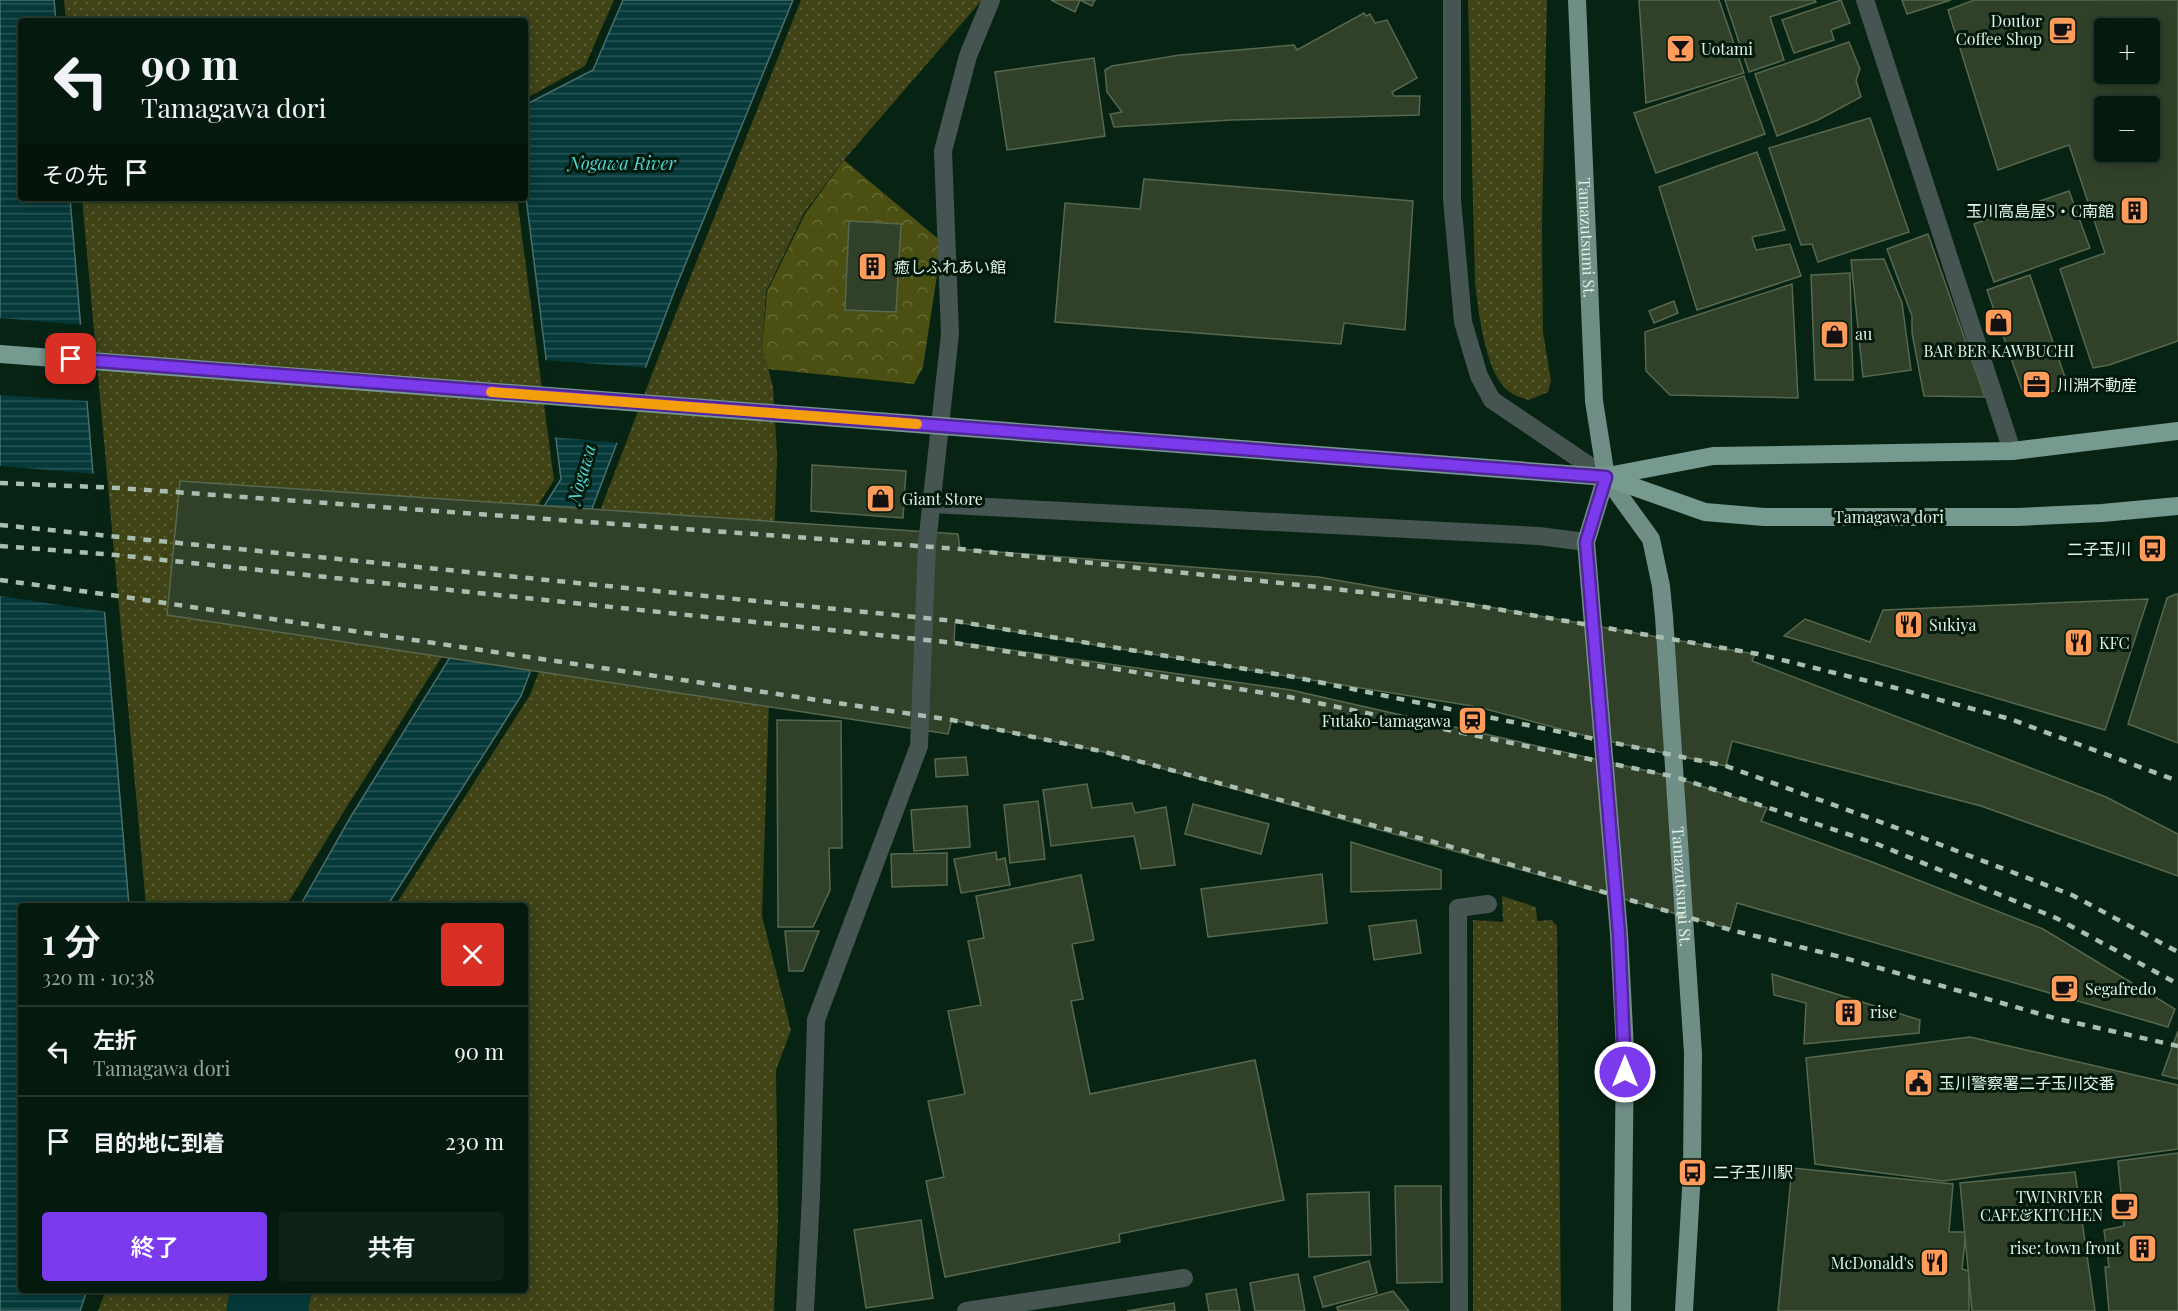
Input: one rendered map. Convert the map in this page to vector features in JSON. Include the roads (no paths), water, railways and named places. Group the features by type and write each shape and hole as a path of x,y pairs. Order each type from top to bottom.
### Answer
{"highway":[{"name":"Tamagawa dori","path":"0,354 1606,477 1705,512 1764,517 2019,517 2178,506"},
{"name":"Tamagawa dori","path":"1606,477 1713,456 2012,451 2178,431"}],"main road":[{"name":"Tamazutsumi St.","path":"1579,1 1594,401 1606,477 1586,542 1619,934 1625,1049 1622,1311"},
{"name":"Tamazutsumi St.","path":"1606,477 1651,539 1661,586 1664,617 1693,1053 1692,1172 1684,1311"}],"street":[{"path":"805,1311 812,1195 816,1020 919,746 927,544 950,333 943,151 968,56 991,0"},
{"path":"1452,0 1452,199 1463,322 1479,376 1492,400 1606,477"},
{"path":"1865,0 2012,451"},
{"path":"932,504 1539,536 1586,542"},
{"path":"1459,1311 1458,908 1488,904"},
{"path":"966,1311 1184,1278"}],"water":[{"path":"0,0 54,0 56,18 18,18 18,201 70,201 129,903 18,903 18,1293 86,1293 80,1311 0,1311"},
{"name":"Nogawa River","path":"623,0 793,0 676,287 521,696 389,903 302,903 350,818 561,479 526,201 528,103 593,70"}],"waterway":[{"name":"Nogawa River","path":"267,1311 270,1293"}],"railway":[{"path":"0,483 119,488 960,549 1479,606 1758,654 1892,687 2010,719 2178,781"},
{"path":"0,525 955,621 1294,677 1726,766 2072,895 2178,952"},
{"path":"0,546 116,555 955,643 1289,697 1676,777 1877,844 2056,918 2178,984"},
{"path":"0,580 952,720 1105,752 1445,845 1731,930 1841,957 2054,1018 2178,1046"}],"place":[{"name":"Doutor Coffee Shop","path":"2063,30"},
{"name":"Uotami","path":"1680,49"},
{"name":"玉川高島屋S・C南館","path":"2135,211"},
{"name":"癒しふれあい館","path":"873,267"},
{"name":"BAR BER KAWBUCHI","path":"1999,323"},
{"name":"au","path":"1834,334"},
{"name":"川淵不動産","path":"2036,385"},
{"name":"Giant Store","path":"881,499"},
{"name":"二子玉川","path":"2152,549"},
{"name":"Sukiya","path":"1908,625"},
{"name":"KFC","path":"2078,643"},
{"name":"Futako-tamagawa","path":"1472,721"},
{"name":"Segafredo","path":"2064,989"},
{"name":"rise","path":"1849,1012"},
{"name":"玉川警察署二子玉川交番","path":"1918,1083"},
{"name":"二子玉川駅","path":"1692,1172"},
{"name":"TWINRIVER CAFE&KITCHEN","path":"2124,1206"},
{"name":"rise: town front","path":"2142,1248"},
{"name":"McDonald's","path":"1935,1263"}],"water label":[{"name":"Nogawa","path":"582,474"}]}
